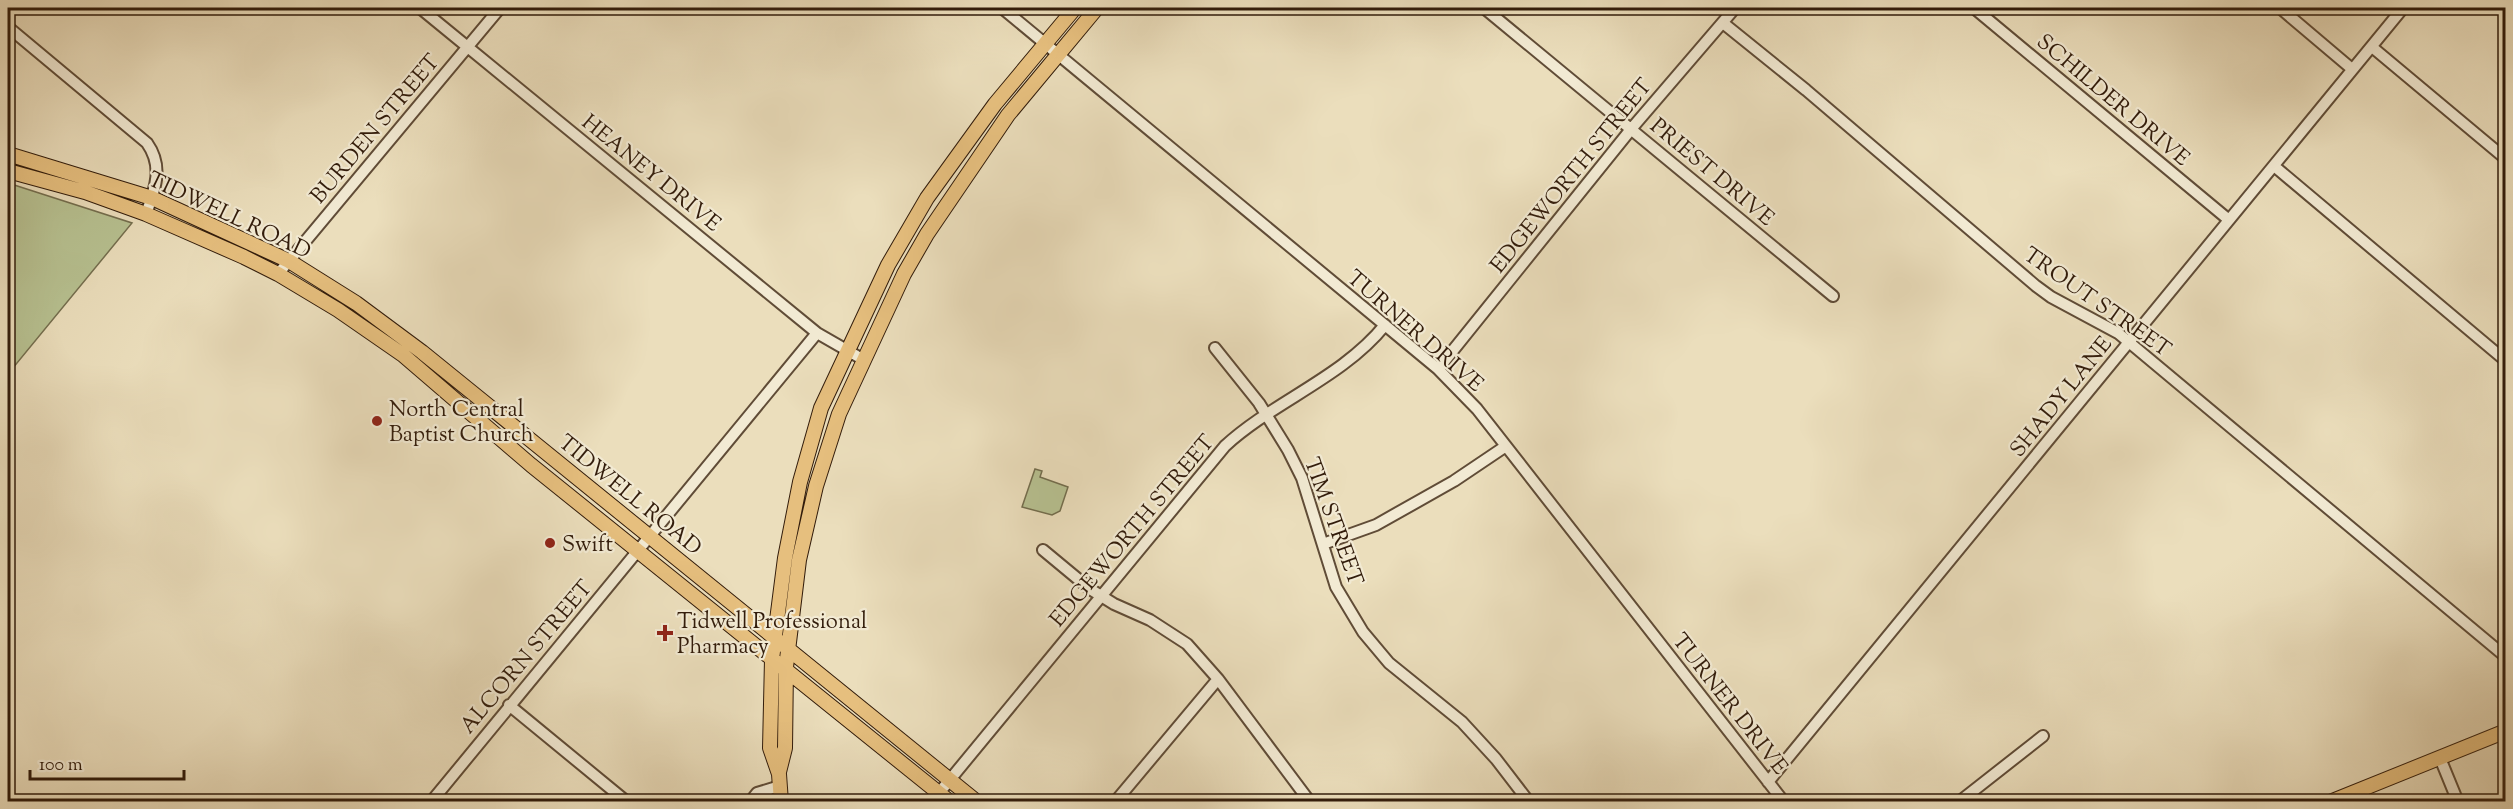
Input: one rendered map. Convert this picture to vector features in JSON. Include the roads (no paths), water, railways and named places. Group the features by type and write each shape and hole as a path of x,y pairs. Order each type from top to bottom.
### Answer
{"main road":[{"path":"781,801 779,780 770,748 772,659 785,558 800,482 821,408 888,265 927,198 995,104 1075,8"},
{"path":"779,780 785,748 786,670 799,560 816,486 839,416 904,274 927,234 1008,115 1097,8"},
{"name":"TIDWELL ROAD","path":"8,152 152,198 289,261 356,303 412,344 977,801"},
{"name":"TIDWELL ROAD","path":"8,171 86,192 215,243 278,274 338,310 403,355 531,465 945,797"},
{"path":"403,355 412,344"},
{"path":"531,465 545,452"},
{"path":"800,482 816,486"},
{"path":"2330,801 2505,731"}],"street":[{"name":"HEANEY DRIVE","path":"420,8 817,333 864,360"},
{"name":"BURDEN STREET","path":"278,274 500,8"},
{"name":"TURNER DRIVE","path":"1002,8 1438,369 1477,409 1784,801"},
{"name":"PRIEST DRIVE","path":"1484,8 1833,296"},
{"name":"EDGEWORTH STREET","path":"1438,369 1632,128 1735,8"},
{"name":"SCHILDER DRIVE","path":"1974,8 2229,220"},
{"path":"2280,8 2352,69"},
{"name":"SHADY LANE","path":"1768,782 2403,8"},
{"name":"TROUT STREET","path":"1723,22 2036,286 2051,297 2108,327 2129,343 2505,657"},
{"path":"8,27 147,143 157,164 157,181 146,214"},
{"path":"2372,47 2505,159"},
{"path":"2274,166 2505,361"},
{"name":"EDGEWORTH STREET","path":"945,797 950,780 1225,446 1248,426 1303,393 1349,359 1375,337 1384,325"},
{"name":"ALCORN STREET","path":"431,801 817,333"},
{"name":"TIM STREET","path":"1215,348 1267,414 1302,478 1323,544 1328,568 1336,587 1363,632 1389,663 1462,722 1496,759 1529,801"},
{"path":"1323,544 1376,525 1454,481 1506,446"},
{"path":"1043,550 1101,596 1171,632 1195,652 1310,801"},
{"path":"1116,801 1218,679"},
{"path":"509,705 627,801"},
{"path":"1959,801 2043,736"},
{"path":"2440,758 2458,801"},
{"path":"750,801 757,793 779,780"}],"place":[{"name":"North Central Baptist Church","path":"377,421"},
{"name":"Swift","path":"550,543"},
{"name":"Tidwell Professional Pharmacy","path":"665,633"}]}
